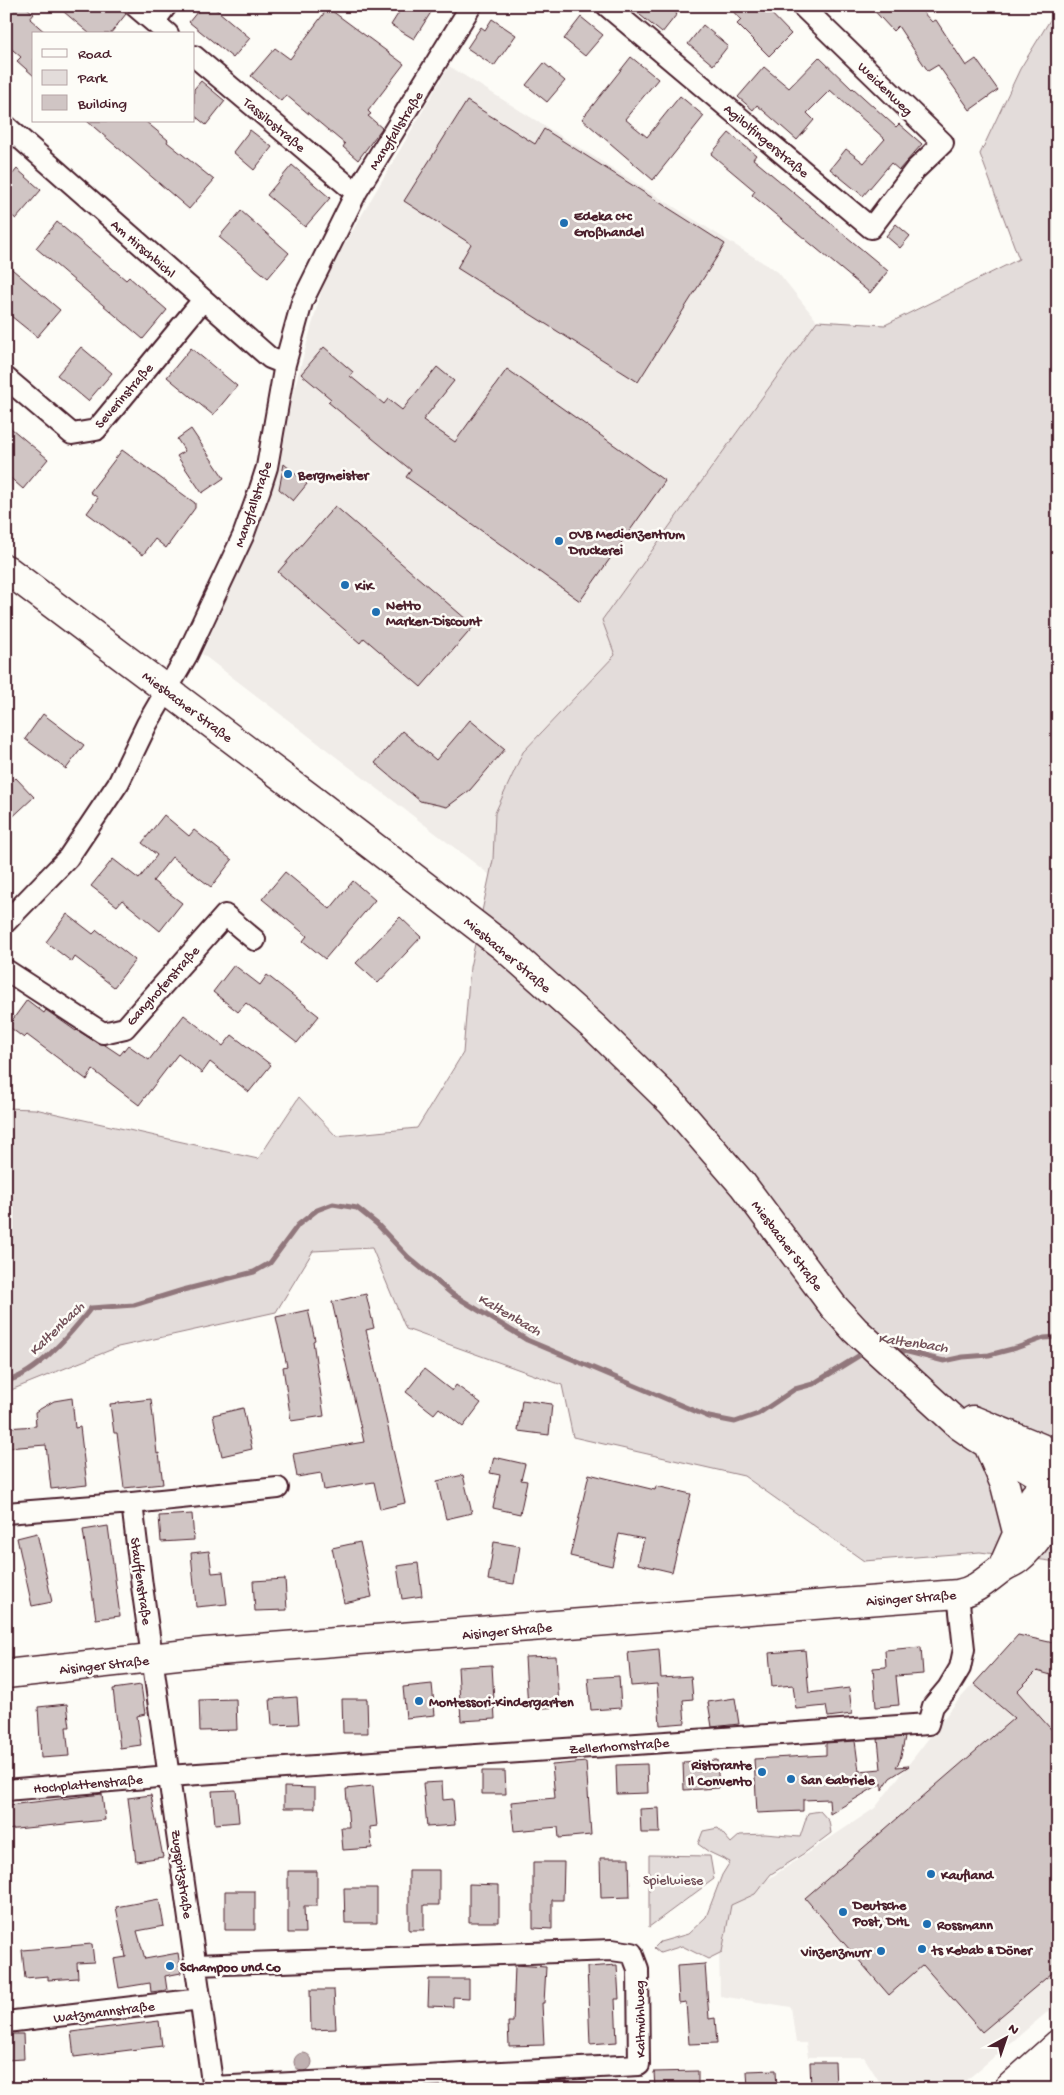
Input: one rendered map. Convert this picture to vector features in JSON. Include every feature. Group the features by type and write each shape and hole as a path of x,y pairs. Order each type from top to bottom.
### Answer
{"main road":[{"name":"Miesbacher Straße","path":"6,569 313,800 504,948 595,1028 672,1103 737,1178 833,1306 854,1330 960,1426 988,1445 1056,1478"},
{"name":"Miesbacher Straße","path":"944,1410 1031,1444 1056,1478"},
{"path":"988,1445 1005,1485 1037,1534"},
{"name":"Aisinger Straße","path":"6,1674 205,1652 958,1594 980,1587 1002,1569 1037,1534 1034,1496 1056,1478"},
{"path":"1008,2089 1058,2044"},
{"path":"1038,2089 1058,2072"}],"street":[{"path":"135,6 163,21"},
{"name":"Mangfallstraße","path":"6,922 68,858 119,782 147,724 167,691 210,607 243,536 267,467 285,364 302,302 357,191 471,6"},
{"name":"Agilolfingerstraße","path":"607,6 871,228 915,170"},
{"name":"Weidenweg","path":"802,6 943,143 915,170"},
{"name":"Tassilostraße","path":"195,57 348,186 357,191"},
{"name":"Am Hirschbichl","path":"6,126 270,358 285,364"},
{"name":"Severinstraße","path":"6,378 72,434 96,430 203,300"},
{"name":"Ganghoferstraße","path":"6,970 103,1032 125,1028 225,915 255,940"},
{"path":"6,1513 132,1503 278,1488"},
{"name":"Stauffenstraße","path":"132,1503 153,1658"},
{"name":"Zellerhornstraße","path":"170,1776 928,1724 933,1706 948,1688 960,1668 964,1649 958,1594"},
{"name":"Zugspitzstraße","path":"153,1658 212,2088"},
{"name":"Hochplattenstraße","path":"6,1790 170,1776"},
{"name":"Kaltmühlweg","path":"196,1965 612,1950 632,1954 638,1969 639,2065 212,2088"},
{"name":"Watzmannstraße","path":"6,2022 201,1999"}],"shaded area":[{"path":"449,66 778,272 817,321 602,620 615,655 523,752 495,813 493,860 490,875 202,654 253,538 325,278"},
{"path":"1018,1635 1058,1644 1058,2003 956,2089 884,2089 864,2057 808,2057 806,2043 796,2043 791,2007 720,1996 718,1896 770,1878 875,1808 955,1704"},
{"path":"299,2053 307,2053 312,2058 310,2069 299,2071 294,2066 294,2058"}],"green space":[{"path":"1058,7 1058,1562 980,1552 864,1561 744,1476 573,1437 562,1385 406,1329 372,1248 313,1251 276,1312 118,1347 6,1392 6,1108 35,1109 258,1159 299,1097 336,1136 417,1128 463,1053 470,967 493,860 495,813 523,752 615,655 602,620 817,321 885,325 1019,259 980,154 1020,69"},
{"path":"820,1811 829,1821 831,1833 803,1854 771,1874 755,1894 731,1905 722,1952 708,1959 682,1946 660,1953 654,1948 660,1942 688,1934 706,1917 722,1875 730,1862 709,1852 698,1844 703,1831 718,1828 731,1843 740,1835 765,1834 800,1837 808,1813"},
{"name":"Spielwiese","path":"649,1855 710,1856 714,1879 649,1927"}],"building":[{"path":"6,6 25,6 34,14 30,19 45,32 32,32 32,74 17,61 21,57 6,44"},
{"path":"57,6 117,6 126,14 112,32 88,32"},
{"path":"202,6 212,6 250,38 233,58 189,22"},
{"path":"403,6 435,6 414,39 391,25"},
{"path":"629,6 668,6 677,14 662,33"},
{"path":"728,6 764,6 791,34 769,56 737,24 741,20"},
{"path":"870,6 917,6 932,22 936,20 966,66 976,59 998,90 970,110 938,65 928,71 898,26 893,31"},
{"path":"328,8 404,64 368,111 371,114 368,116 382,128 358,160 343,147 345,144 286,95 281,101 251,76 275,48 290,59"},
{"path":"581,17 603,35 585,56 564,39"},
{"path":"492,19 516,35 494,66 467,48 481,27 485,30"},
{"path":"703,25 728,46 713,65 688,44"},
{"path":"631,57 658,79 625,119 647,137 680,96 704,116 653,180 582,119"},
{"path":"819,57 896,127 899,124 922,144 899,170 891,163 863,196 830,169 846,149 864,163 885,139 830,90 807,113 814,120 797,140 757,105 753,110 738,97 764,67 789,88"},
{"path":"544,63 565,81 547,102 526,85"},
{"path":"201,81 225,101 206,125 195,116 195,88"},
{"name":"Edeka c+c Großhandel","path":"467,101 535,144 544,129 725,244 638,382 457,268 471,244 404,201"},
{"path":"88,122 146,122 168,140 167,142 214,180 189,209"},
{"path":"250,130 272,147 254,170 233,152"},
{"path":"729,133 756,155 753,159 888,271 870,293 752,195 755,191 711,154"},
{"path":"292,165 330,198 305,227 267,195"},
{"path":"17,169 41,190 16,219 6,211 6,182"},
{"path":"241,211 289,253 268,278 219,237"},
{"path":"57,222 126,280 129,277 167,310 143,339 36,248"},
{"path":"896,224 910,236 900,248 886,236"},
{"path":"6,264 60,310 37,337 6,312"},
{"path":"81,347 112,373 88,401 57,375"},
{"name":"OVB Medienzentrum Druckerei","path":"324,347 353,372 350,376 384,404 388,399 402,410 437,367 454,381 423,420 455,442 507,369 665,481 580,601 406,477 411,470 328,402 331,399 301,374"},
{"path":"191,348 237,386 213,415 167,377"},
{"path":"6,424 48,459 23,489 6,474"},
{"path":"191,429 224,478 202,493 177,456 185,451 177,439"},
{"path":"122,450 195,503 195,508 166,548 155,539 143,555 87,513 98,498 90,492"},
{"name":"Bergmeister","path":"284,464 307,484 293,501 279,489"},
{"path":"335,506 474,626 421,687 364,638 360,643 278,572"},
{"path":"43,714 84,745 66,769 25,739"},
{"path":"470,720 505,749 470,790 447,807 420,801 375,763 402,731 436,760"},
{"path":"16,778 34,797 6,823 6,787"},
{"path":"164,815 189,836 194,830 232,860 211,887 172,857 153,881 182,903 160,931 122,900 117,906 91,886 113,859 139,879 157,855 142,843"},
{"path":"285,872 330,909 353,881 375,900 325,959 303,941 307,936 262,899"},
{"path":"67,914 93,934 97,930 135,960 114,987 75,957 72,962 46,942"},
{"path":"400,917 421,937 378,983 356,963"},
{"path":"234,965 260,985 267,975 319,1016 297,1043 246,1003 238,1012 213,992"},
{"path":"27,1000 44,1013 46,1010 76,1031 97,1043 105,1045 120,1055 128,1045 149,1060 184,1015 223,1046 232,1035 271,1065 249,1092 210,1062 202,1073 178,1054 139,1105 93,1070 87,1080 27,1035 24,1038 8,1026"},
{"path":"366,1294 374,1328 366,1330 405,1503 380,1509 374,1482 324,1490 321,1473 297,1477 293,1454 364,1442 332,1302"},
{"path":"308,1310 315,1340 313,1341 324,1416 291,1421 283,1367 287,1366 276,1317"},
{"path":"424,1369 452,1391 456,1385 481,1403 463,1427 439,1408 434,1414 406,1392"},
{"path":"72,1398 75,1428 80,1427 87,1485 51,1489 46,1445 6,1448 6,1428 36,1426 35,1412 54,1401"},
{"path":"151,1399 157,1454 159,1453 163,1484 124,1488 117,1433 114,1433 110,1404"},
{"path":"522,1400 552,1404 549,1435 518,1431"},
{"path":"243,1408 252,1449 222,1456 213,1415"},
{"path":"494,1457 525,1464 521,1480 527,1481 520,1514 493,1508 500,1475 490,1473"},
{"path":"589,1474 655,1490 656,1486 691,1494 672,1572 638,1564 644,1539 619,1534 612,1566 570,1556"},
{"path":"463,1475 472,1513 446,1519 437,1481"},
{"path":"192,1514 194,1540 161,1542 159,1516"},
{"path":"108,1526 120,1616 96,1619 83,1530"},
{"path":"37,1533 52,1602 32,1606 17,1538"},
{"path":"360,1542 372,1597 344,1603 332,1548"},
{"path":"494,1542 520,1546 514,1584 488,1580"},
{"path":"209,1551 212,1573 223,1572 227,1604 196,1607 191,1553"},
{"path":"418,1563 422,1596 402,1599 397,1566"},
{"path":"285,1579 287,1610 255,1611 253,1581"},
{"name":"Kaufland","path":"1018,1635 1058,1644 1058,1677 1037,1671 1017,1691 1058,1737 1058,1968 982,2032 923,1965 889,1995 805,1898 1014,1718 974,1684"},
{"path":"921,1647 923,1674 896,1676 899,1705 876,1707 873,1668 886,1667 885,1650"},
{"path":"659,1649 661,1678 691,1676 693,1699 683,1700 685,1723 660,1725 657,1684 631,1686 628,1652"},
{"path":"805,1650 809,1693 849,1688 852,1714 828,1717 826,1706 796,1709 793,1685 772,1687 769,1653"},
{"path":"556,1656 559,1707 528,1709 525,1657"},
{"path":"492,1665 495,1719 461,1721 458,1667"},
{"path":"619,1676 621,1708 591,1710 588,1678"},
{"name":"Montessori-Kindergarten","path":"432,1684 435,1715 406,1718 403,1687"},
{"path":"141,1685 145,1714 137,1716 141,1745 120,1748 113,1689"},
{"path":"297,1697 299,1724 272,1725 270,1699"},
{"path":"735,1698 739,1724 712,1727 708,1702"},
{"path":"236,1699 237,1730 200,1731 199,1700"},
{"path":"342,1699 367,1699 368,1733 343,1733"},
{"path":"67,1704 70,1727 66,1727 69,1756 41,1758 38,1707"},
{"path":"905,1737 900,1760 896,1767 909,1766 890,1778 882,1790 882,1783 830,1814 829,1799 803,1800 803,1811 757,1813 754,1759 826,1755 826,1743 855,1741 859,1771 881,1769 878,1739"},
{"path":"717,1760 719,1788 684,1790 683,1762"},
{"path":"586,1762 591,1835 559,1838 558,1827 514,1831 511,1802 555,1798 552,1765"},
{"path":"647,1764 648,1793 617,1794 616,1765"},
{"path":"482,1771 505,1771 506,1794 482,1794"},
{"path":"442,1782 443,1800 453,1799 455,1825 427,1827 423,1783"},
{"path":"373,1786 377,1826 370,1827 372,1848 343,1850 341,1827 349,1827 346,1789"},
{"path":"284,1787 315,1788 315,1808 284,1808"},
{"path":"236,1790 239,1822 215,1824 212,1791"},
{"path":"102,1794 105,1820 6,1830 6,1810 10,1810 9,1805"},
{"path":"151,1795 163,1857 136,1861 128,1798"},
{"path":"659,1808 660,1833 641,1833 640,1809"},
{"path":"600,1858 629,1858 630,1897 601,1898"},
{"path":"533,1862 564,1862 563,1900 552,1900 552,1929 533,1928"},
{"path":"409,1870 439,1870 439,1905 424,1905 424,1930 409,1930"},
{"path":"288,1871 317,1871 317,1906 304,1906 305,1933 288,1933"},
{"path":"469,1884 499,1885 499,1922 469,1922"},
{"path":"344,1888 377,1888 377,1923 345,1923"},
{"path":"225,1891 255,1891 255,1930 225,1930"},
{"path":"159,1899 164,1926 137,1931 145,1959 178,1953 181,1973 165,1976 167,1990 151,1992 150,1983 119,1988 114,1959 126,1957 116,1907"},
{"path":"92,1944 94,1962 77,1963 78,1978 48,1980 48,1976 25,1978 22,1950"},
{"path":"705,1964 709,2019 715,2018 717,2043 689,2044 686,2002 679,2003 677,1966"},
{"path":"515,1965 546,1967 544,2003 542,2003 544,2045 509,2046 508,2022 513,2022"},
{"path":"617,1965 619,1999 615,1999 617,2042 590,2044 587,1967"},
{"path":"429,1979 469,1979 469,1998 453,1997 453,2007 428,2006"},
{"path":"310,1990 334,1990 336,2029 311,2030"},
{"path":"159,2021 162,2046 74,2057 71,2032"},
{"path":"6,2034 23,2034 24,2059 6,2060"},
{"path":"810,2062 835,2062 836,2089 811,2089"},
{"path":"776,2070 777,2089 748,2089 747,2071"},
{"path":"698,2071 698,2089 655,2089 654,2072"},
{"path":"567,2081 567,2089 526,2089 526,2083"}],"waterway":[{"name":"Kaltenbach","path":"6,1381 18,1377 29,1370 53,1351 91,1308 134,1305 254,1272 270,1263 298,1225 317,1210 333,1204 357,1208 377,1224 408,1257 452,1294 527,1340 709,1417 735,1422 758,1414 795,1389 813,1384 865,1352"},
{"name":"Kaltenbach","path":"892,1348 944,1361 989,1355 1044,1338 1058,1337"}],"place":[{"name":"Edeka c+c Großhandel","path":"564,223"},
{"name":"Bergmeister","path":"288,474"},
{"name":"OVB Medienzentrum Druckerei","path":"559,541"},
{"name":"KiK","path":"345,585"},
{"name":"Netto Marken-Discount","path":"376,612"},
{"name":"Montessori-Kindergarten","path":"419,1701"},
{"name":"Ristorante Il Convento","path":"762,1772"},
{"name":"San Gabriele","path":"791,1779"},
{"name":"Kaufland","path":"931,1874"},
{"name":"Deutsche Post, DHL","path":"843,1912"},
{"name":"Rossmann","path":"927,1924"},
{"name":"ts Kebab & Döner","path":"922,1949"},
{"name":"Vinzenzmurr","path":"881,1951"},
{"name":"Schampoo und Co","path":"170,1966"}]}
